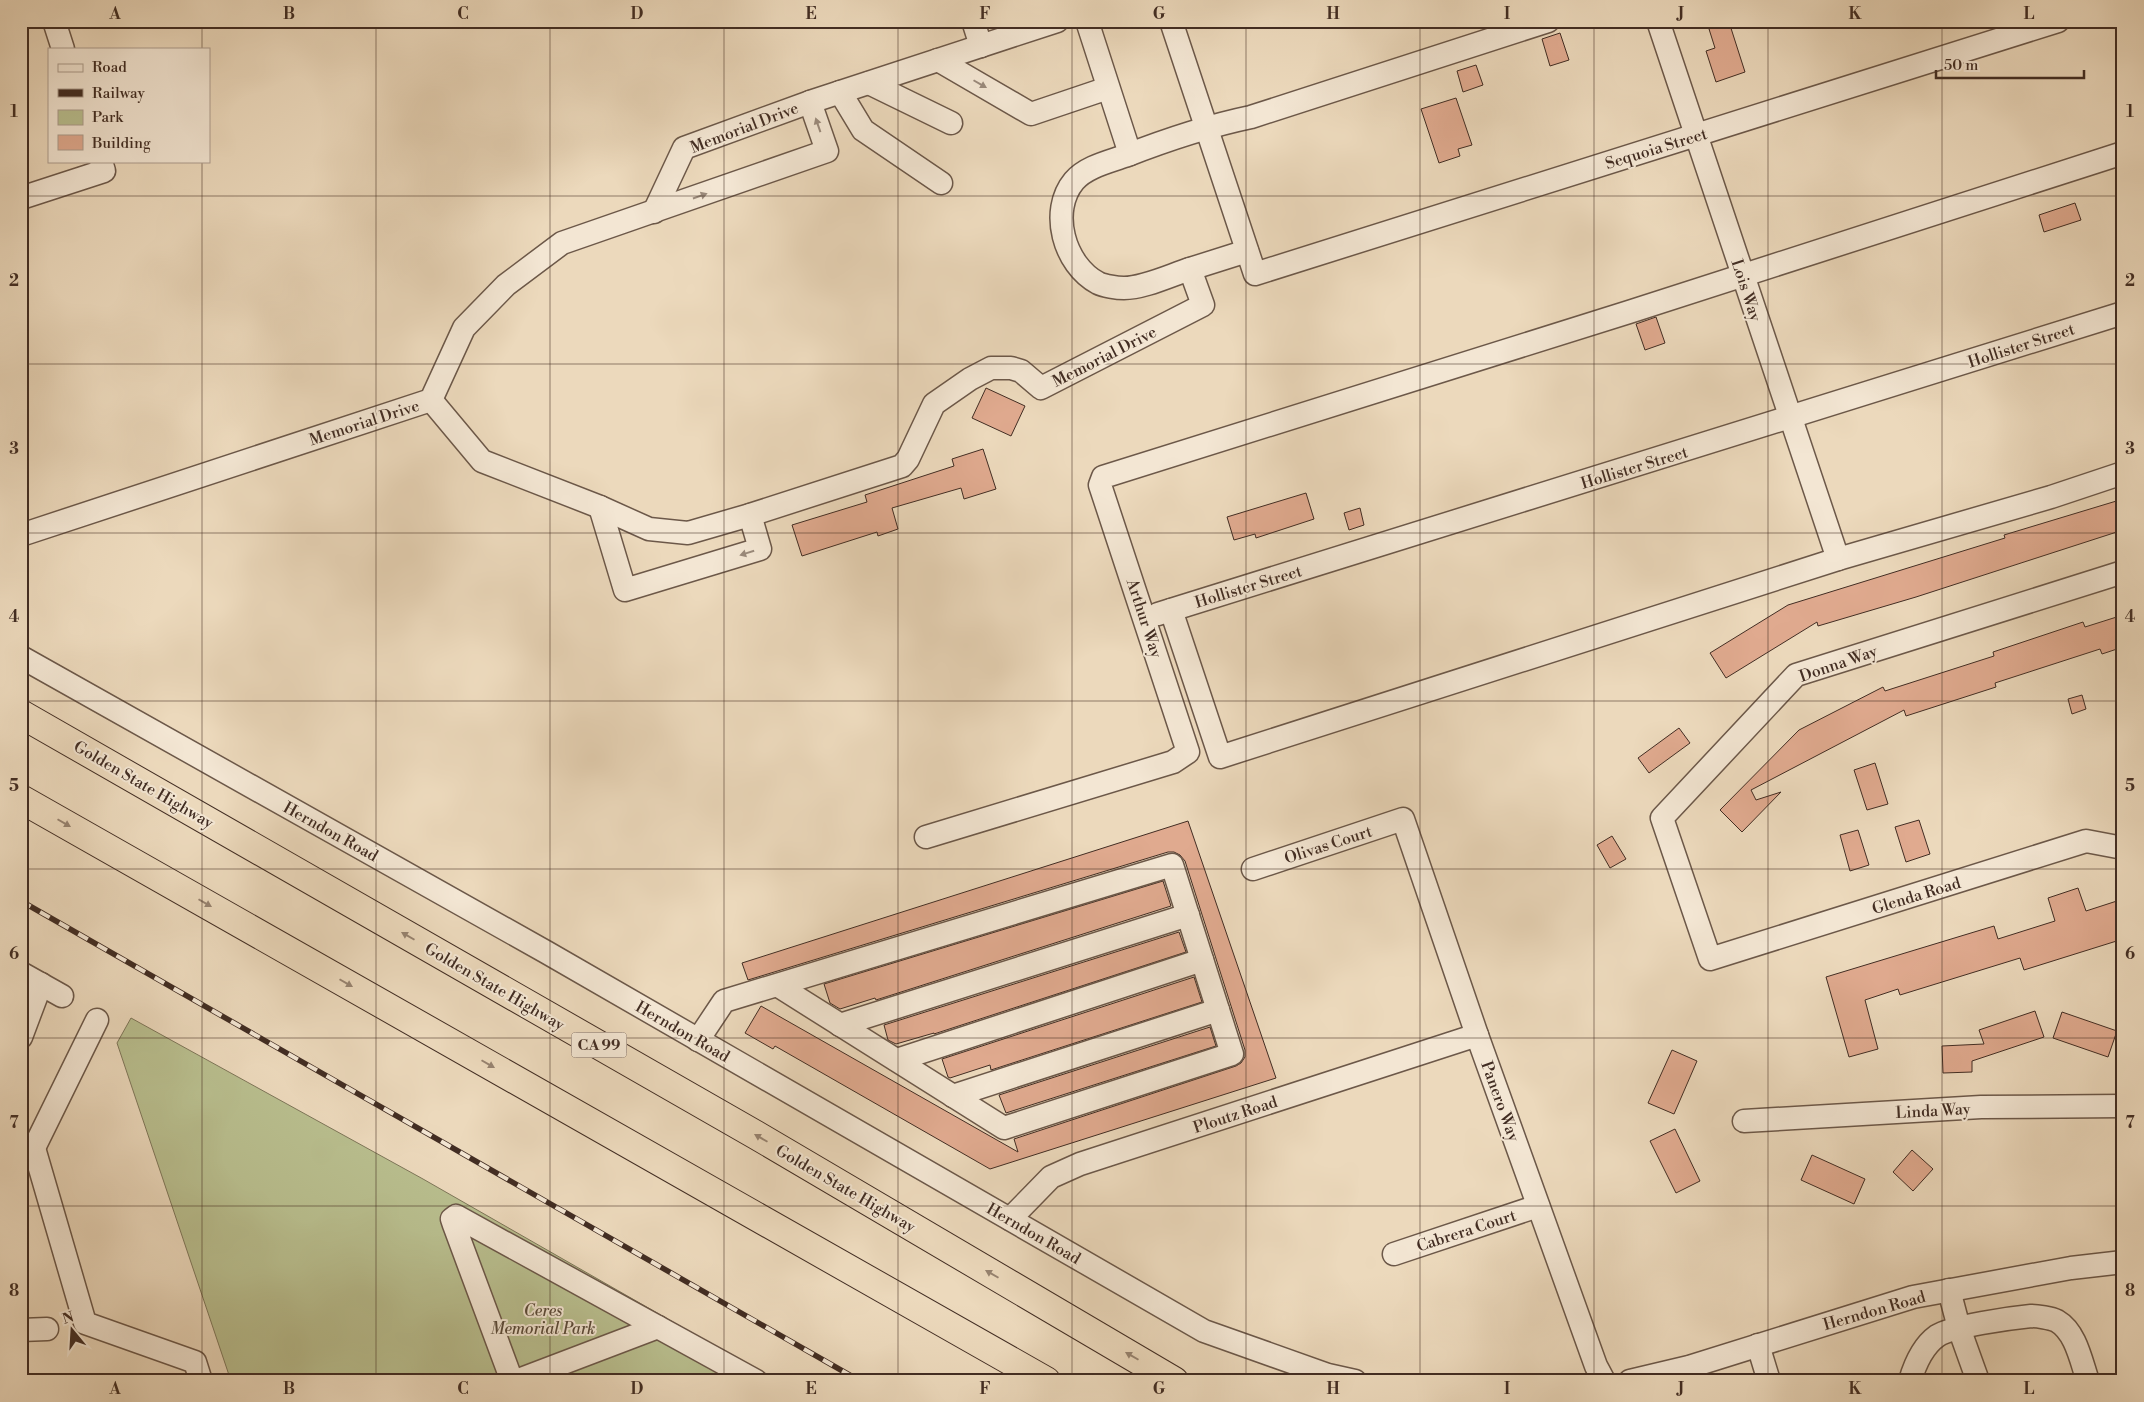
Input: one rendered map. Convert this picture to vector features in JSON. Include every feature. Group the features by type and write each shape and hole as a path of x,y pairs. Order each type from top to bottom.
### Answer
{"highway":[{"name":"Golden State Highway","path":"21,714 756,1135 1174,1381"},
{"path":"21,799 1046,1381"}],"street":[{"path":"54,21 63,48"},
{"path":"973,21 981,46"},
{"name":"Memorial Drive","path":"21,535 431,400 464,328 506,285 562,243 654,212 684,148 810,102 981,46 1027,26 1057,21"},
{"path":"1086,21 1130,154"},
{"path":"1171,21 1207,127 1247,251 1150,282 1125,288 1099,283 1080,269 1067,247 1062,229 1061,210 1066,194 1075,180 1092,168 1207,127 1251,117 1548,21"},
{"name":"Lois Way","path":"1658,21 1838,559"},
{"name":"Sequoia Street","path":"1247,251 1255,274 2058,21"},
{"path":"938,60 1031,114 1108,88"},
{"path":"869,83 951,123"},
{"path":"840,92 863,130 941,184"},
{"path":"654,212 827,151 810,102"},
{"path":"1742,275 2123,154"},
{"path":"21,198 102,166"},
{"name":"Memorial Drive","path":"750,515 902,466 908,459 934,404 970,379 991,368 1011,368 1021,371 1041,388 1203,305 1190,269"},
{"name":"Arthur Way","path":"926,837 1173,762 1188,752 1146,618 1100,485 1103,477 1209,446 1742,275"},
{"name":"Hollister Street","path":"1146,618 2123,313"},
{"path":"431,400 482,461 600,508 649,529 688,533 750,515 760,549 625,590 600,508"},
{"path":"1171,610 1220,757 1838,559 2051,497 2123,473"},
{"name":"Donna Way","path":"1710,959 1662,818 1796,675 2123,572"},
{"name":"Herndon Road","path":"21,657 546,952 1204,1331 1328,1376 1355,1381"},
{"name":"Olivas Court","path":"1253,869 1403,819"},
{"name":"Panero Way","path":"1403,819 1538,1206 1596,1366 1604,1381"},
{"name":"Glenda Road","path":"1710,959 2086,841 2123,848"},
{"path":"698,1040 724,1001 1172,865 1232,1054 1004,1128 777,985"},
{"path":"840,1025 1188,915"},
{"path":"897,1060 1202,960"},
{"path":"21,973 62,996"},
{"path":"21,1037 41,984"},
{"path":"953,1096 1218,1010"},
{"path":"97,1020 28,1154 85,1323 195,1362 201,1381"},
{"name":"Ploutz Road","path":"1010,1219 1051,1177 1080,1164 1477,1035"},
{"name":"Linda Way","path":"1744,1121 1990,1107 2123,1106"},
{"name":"Cabrera Court","path":"1394,1254 1538,1206"},
{"path":"512,1381 454,1226 452,1219 456,1216 658,1327 727,1372 756,1381"},
{"name":"Herndon Road","path":"1630,1381 1689,1366 1913,1297 2071,1268 2123,1262"},
{"path":"1949,1290 1959,1328 1978,1381"},
{"path":"1910,1381 1916,1362 1927,1346 1938,1335 1959,1328 2032,1316 2056,1321 2070,1332 2088,1381"},
{"path":"516,1381 658,1327"},
{"path":"21,1330 47,1329"},
{"path":"1758,1345 1769,1381"}],"green space":[{"name":"Ceres Memorial Park","path":"131,1018 423,1179 776,1381 231,1381 117,1043"}],"building":[{"path":"1729,22 1745,72 1716,82 1706,51 1715,48 1709,29"},
{"path":"1560,33 1569,60 1550,66 1542,39"},
{"path":"1476,65 1483,85 1463,92 1457,71"},
{"path":"1456,98 1472,145 1458,149 1460,156 1439,163 1421,109"},
{"path":"2075,203 2081,220 2044,232 2039,215"},
{"path":"1656,317 1665,343 1645,350 1636,324"},
{"path":"986,388 1025,406 1011,436 972,418"},
{"path":"983,449 996,489 964,499 961,488 892,508 898,529 878,536 877,532 802,556 792,525 867,502 865,495 954,466 952,459"},
{"path":"1306,493 1314,519 1256,538 1255,534 1234,540 1227,517"},
{"path":"2123,499 2123,530 1916,597 1818,626 1817,622 1726,678 1710,653 1788,605 2005,538 2004,535"},
{"path":"1360,508 1364,525 1349,530 1344,513"},
{"path":"2123,615 2123,647 2102,654 2100,649 1995,683 1996,687 1906,716 1904,710 1751,790 1756,800 1781,792 1742,832 1720,810 1799,730 1883,687 1885,691 1994,656 1993,652 2083,622 2085,627"},
{"path":"2082,695 2086,709 2072,714 2068,699"},
{"path":"1679,728 1690,743 1649,773 1638,758"},
{"path":"1875,763 1888,804 1867,810 1854,770"},
{"path":"1919,820 1930,854 1906,862 1895,827"},
{"path":"1188,821 1276,1078 990,1169 775,1046 773,1049 745,1033 761,1006 1018,1152 1014,1139 1236,1066 1245,1057 1245,1050 1185,861 1174,852 1168,852 748,980 742,963"},
{"path":"1858,830 1869,865 1850,871 1840,835"},
{"path":"1612,836 1626,859 1610,868 1597,845"},
{"path":"1163,881 1171,906 876,1000 875,998 840,1009 830,1003 824,984"},
{"path":"2078,888 2086,911 2123,899 2123,939 2024,970 2020,958 1900,995 1898,989 1865,1000 1878,1049 1849,1057 1826,977 1994,926 1998,939 2055,921 2048,898"},
{"path":"1179,932 1186,952 934,1034 896,1044 888,1040 884,1025"},
{"path":"1194,977 1202,1002 991,1070 990,1065 950,1078 948,1077 942,1059"},
{"path":"2035,1011 2044,1037 1972,1061 1972,1072 1943,1073 1942,1046 1984,1044 1979,1030"},
{"path":"2062,1012 2117,1031 2108,1057 2053,1038"},
{"path":"1210,1027 1216,1046 1006,1113 999,1095"},
{"path":"1672,1050 1697,1061 1674,1114 1648,1103"},
{"path":"1675,1129 1700,1181 1676,1193 1650,1141"},
{"path":"1912,1150 1933,1169 1913,1191 1893,1172"},
{"path":"1812,1155 1865,1179 1854,1204 1801,1180"}],"railway":[{"path":"21,901 860,1381"}]}
